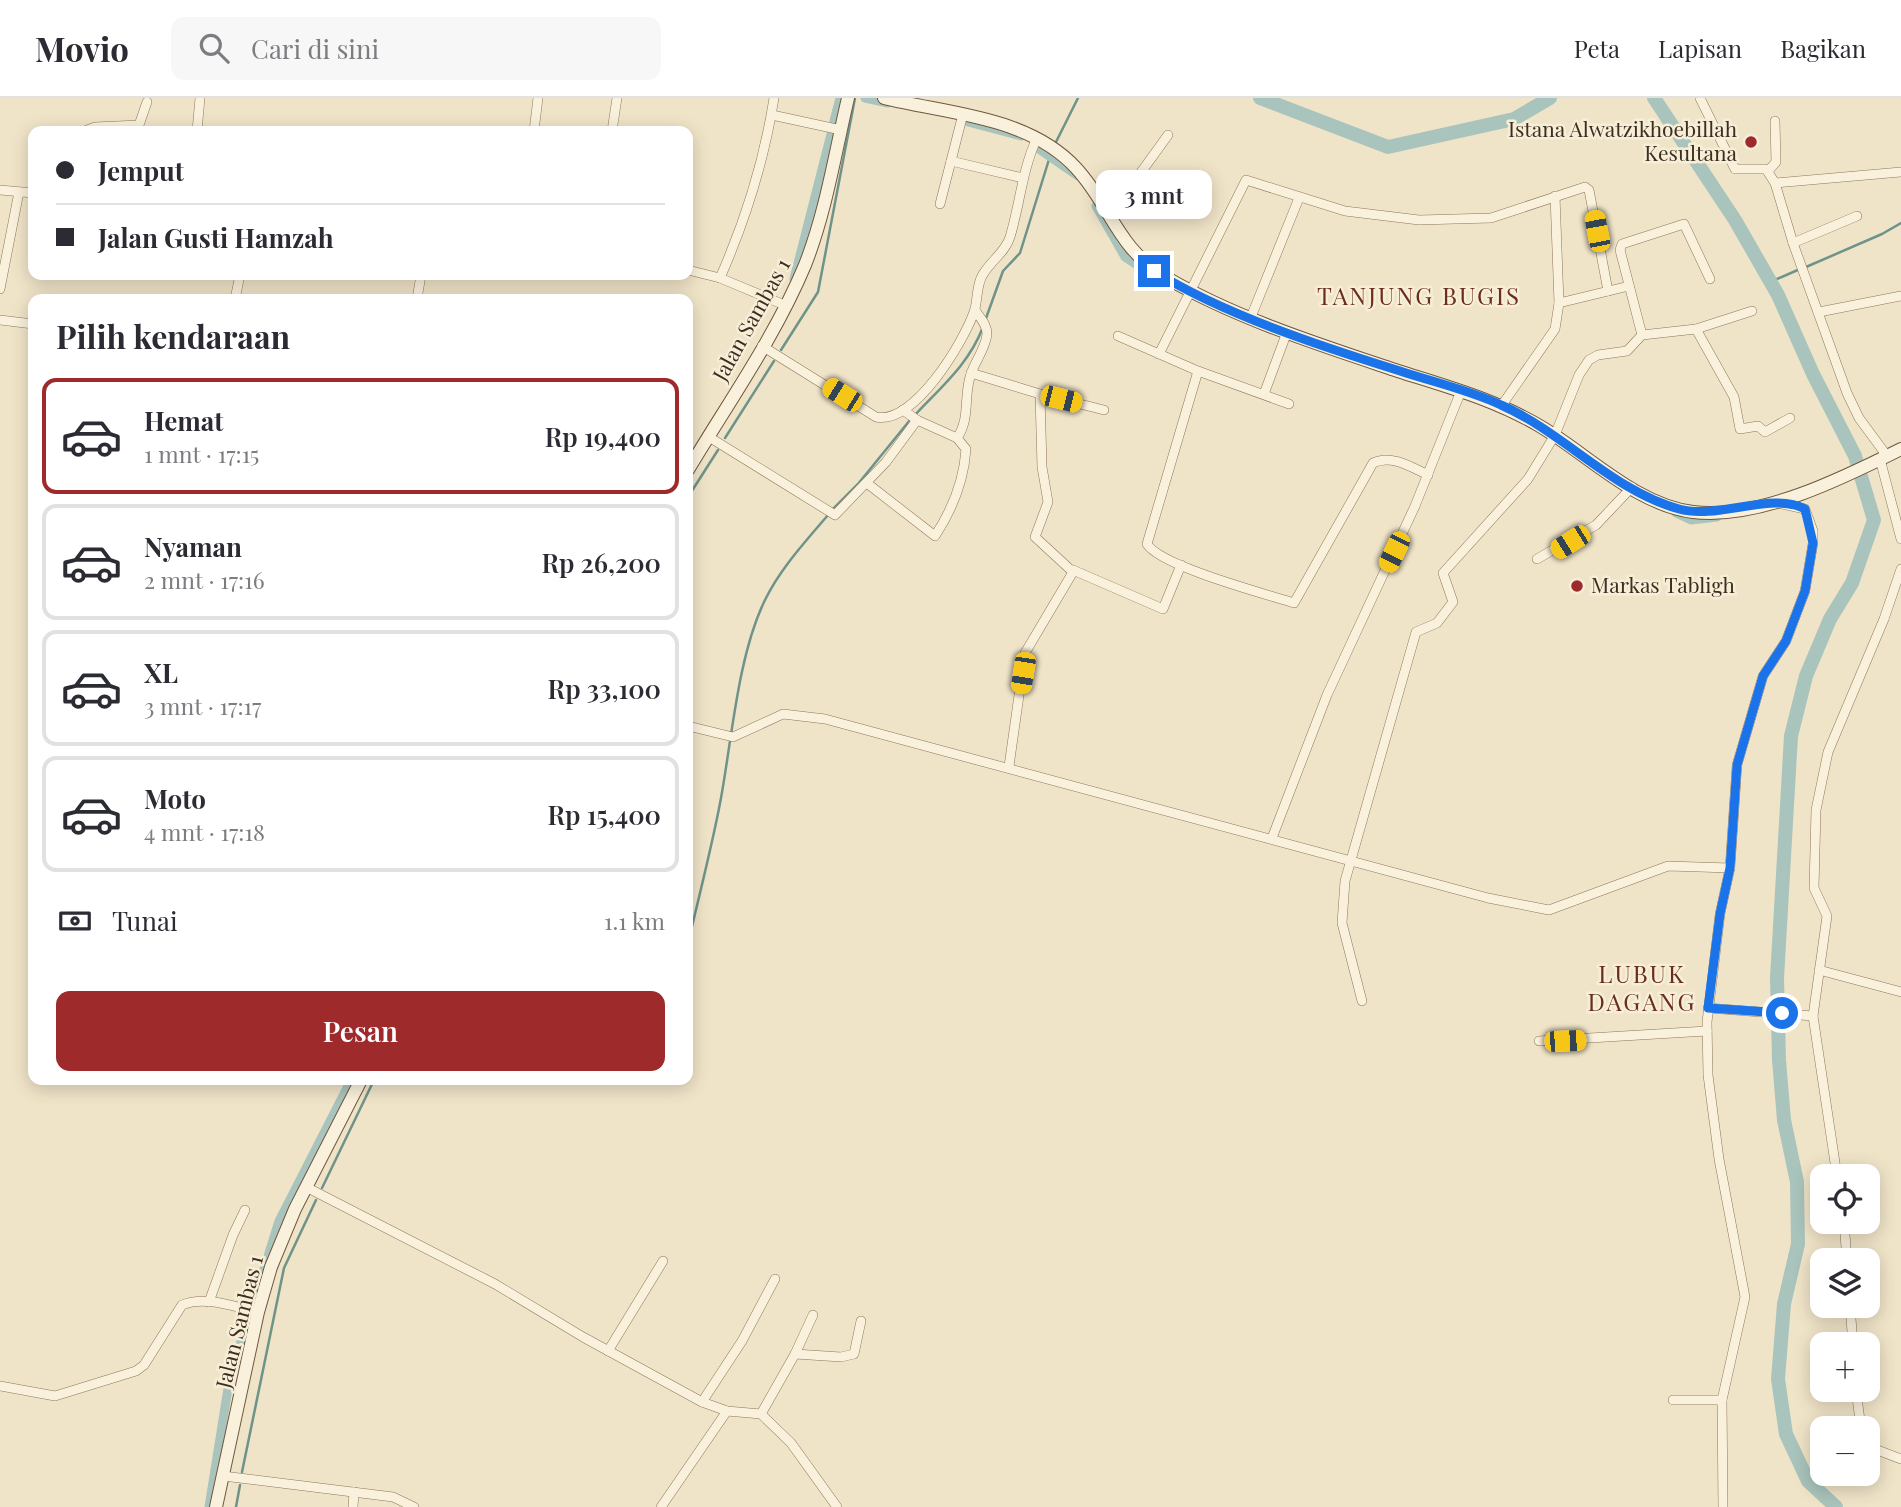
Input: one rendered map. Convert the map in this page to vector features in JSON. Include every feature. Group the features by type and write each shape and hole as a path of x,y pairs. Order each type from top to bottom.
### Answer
{"street":[{"path":"197,126 200,98"},
{"path":"535,126 538,98"},
{"path":"613,126 617,98"},
{"path":"720,278 740,234 761,171 774,98"},
{"name":"Jalan Sambas 1","path":"693,462 787,306 816,231 848,98"},
{"path":"884,98 963,114 1040,140 1062,155 1086,181 1127,246 1143,262 1192,292 1287,332 1502,405 1555,435 1632,487 1667,505 1696,512 1775,503 1901,449"},
{"path":"1700,98 1735,169 1769,170"},
{"path":"117,126 139,125 147,102"},
{"path":"940,204 963,114"},
{"path":"772,116 841,130"},
{"path":"1769,170 1776,162 1775,121"},
{"path":"1106,213 1134,182 1168,135"},
{"path":"709,437 835,515 867,484 977,313 980,280 1009,239 1023,178 1040,140"},
{"path":"951,161 1023,178"},
{"path":"1769,170 1854,408 1881,458 1901,539"},
{"path":"1775,183 1901,172"},
{"path":"1159,354 1192,292 1244,181 1249,180 1298,198 1366,214 1419,220 1471,220 1499,215 1582,187 1589,190 1608,291"},
{"path":"0,190 28,193"},
{"path":"0,289 19,192"},
{"path":"1502,405 1550,338 1559,303 1555,196"},
{"path":"1251,317 1298,198"},
{"path":"1793,243 1857,216"},
{"path":"1642,335 1620,246 1682,223 1687,227 1710,279"},
{"path":"693,271 720,278 787,306"},
{"path":"1559,303 1629,286"},
{"path":"1819,312 1901,296"},
{"path":"1362,1001 1342,923 1342,898 1350,859 1390,733 1416,632 1437,623 1453,603 1443,573 1521,489 1555,435 1579,375 1589,360 1607,353 1627,351 1642,335 1696,329 1752,311"},
{"path":"957,438 967,412 971,373 986,338 986,326 977,313"},
{"path":"0,320 28,323"},
{"path":"1696,329 1734,397 1740,429 1758,426 1765,432 1790,418"},
{"path":"1264,394 1287,332"},
{"path":"1118,336 1198,371 1289,404"},
{"path":"762,346 876,417 910,415 957,438 966,449 961,478 950,511 935,536 867,484"},
{"path":"1198,371 1147,544 1154,552 1181,565 1294,603 1373,463 1383,460 1396,461 1428,475"},
{"path":"971,373 1104,410"},
{"path":"1272,838 1327,695 1428,475 1461,391"},
{"path":"1040,394 1042,467 1048,502 1035,537 1073,570 1163,609 1181,565"},
{"path":"1537,559 1596,525 1632,487"},
{"path":"1723,1507 1721,1400 1745,1297 1719,1159 1708,1075 1708,1008 1730,868 1737,765 1741,745 1763,676 1786,641 1805,591 1813,543 1807,512 1801,507 1775,503"},
{"path":"1835,1164 1808,1016 1819,970 1827,916 1825,906 1815,893 1813,879 1816,810 1822,772 1901,569"},
{"path":"1009,766 1025,653 1073,570"},
{"path":"693,727 729,737 783,714 801,714 1009,766 1488,898 1549,910 1668,866 1730,868"},
{"path":"1819,970 1901,992"},
{"path":"1708,1008 1808,1016"},
{"path":"1539,1041 1707,1031"},
{"name":"Jalan Sambas 1","path":"216,1507 258,1312 271,1267 306,1187 358,1085"},
{"path":"306,1187 495,1284 608,1351 702,1402 727,1411 761,1414 791,1443 837,1507"},
{"path":"209,1301 245,1210"},
{"path":"608,1351 663,1261"},
{"path":"702,1402 741,1341 775,1279"},
{"path":"0,1386 55,1396 136,1371 144,1365 182,1305 209,1301 258,1312"},
{"path":"761,1414 795,1354 813,1315"},
{"path":"795,1354 854,1354 861,1321"},
{"path":"1673,1400 1721,1400"},
{"path":"661,1507 727,1411"},
{"path":"1880,1451 1901,1459"},
{"path":"223,1476 397,1497 414,1507"},
{"path":"353,1507 354,1492"}],"waterway":[{"path":"834,121 840,98"},
{"path":"781,350 818,292 855,98"},
{"path":"865,98 888,103"},
{"path":"1055,144 1078,98"},
{"path":"1260,98 1388,147 1514,119 1550,98"},
{"path":"1654,98 1735,220 1778,295 1813,374 1855,456 1874,520 1852,583 1830,619 1806,676 1791,736 1777,978 1779,1060 1784,1120 1797,1182 1798,1244 1784,1304 1778,1379 1786,1434 1808,1481 1836,1507"},
{"path":"968,122 1021,136"},
{"path":"794,279 831,134"},
{"path":"1039,149 1078,176"},
{"path":"985,321 1003,271 1020,253 1051,153"},
{"path":"1096,206 1125,257 1155,277"},
{"path":"1806,267 1901,223"},
{"path":"1770,282 1800,269"},
{"path":"915,415 962,364 983,327"},
{"path":"725,438 774,361"},
{"path":"832,510 858,484 910,420"},
{"path":"693,489 718,450"},
{"path":"1676,513 1691,520 1717,517"},
{"path":"693,922 717,816 748,646 765,600 778,577 828,515"},
{"path":"253,1304 279,1221 348,1085"},
{"path":"322,1188 372,1085"},
{"path":"242,1472 284,1268 316,1200"},
{"path":"209,1507 230,1376 249,1317"},
{"path":"236,1507 240,1485"}],"place":[{"name":"Istana Alwatzikhoebillah Kesultana","path":"1751,142"},
{"name":"Markas Tabligh","path":"1577,586"}],"district":[{"name":"TANJUNG BUGIS","path":"1419,297"},
{"name":"LUBUK DAGANG","path":"1642,989"}],"route":[{"path":"1154,271 1206,298 1310,341 1502,405 1555,435 1632,487 1680,510 1712,512 1775,503 1805,509 1813,543 1805,591 1786,641 1763,676 1737,765 1729,879 1720,914 1708,1008 1782,1013"}]}
